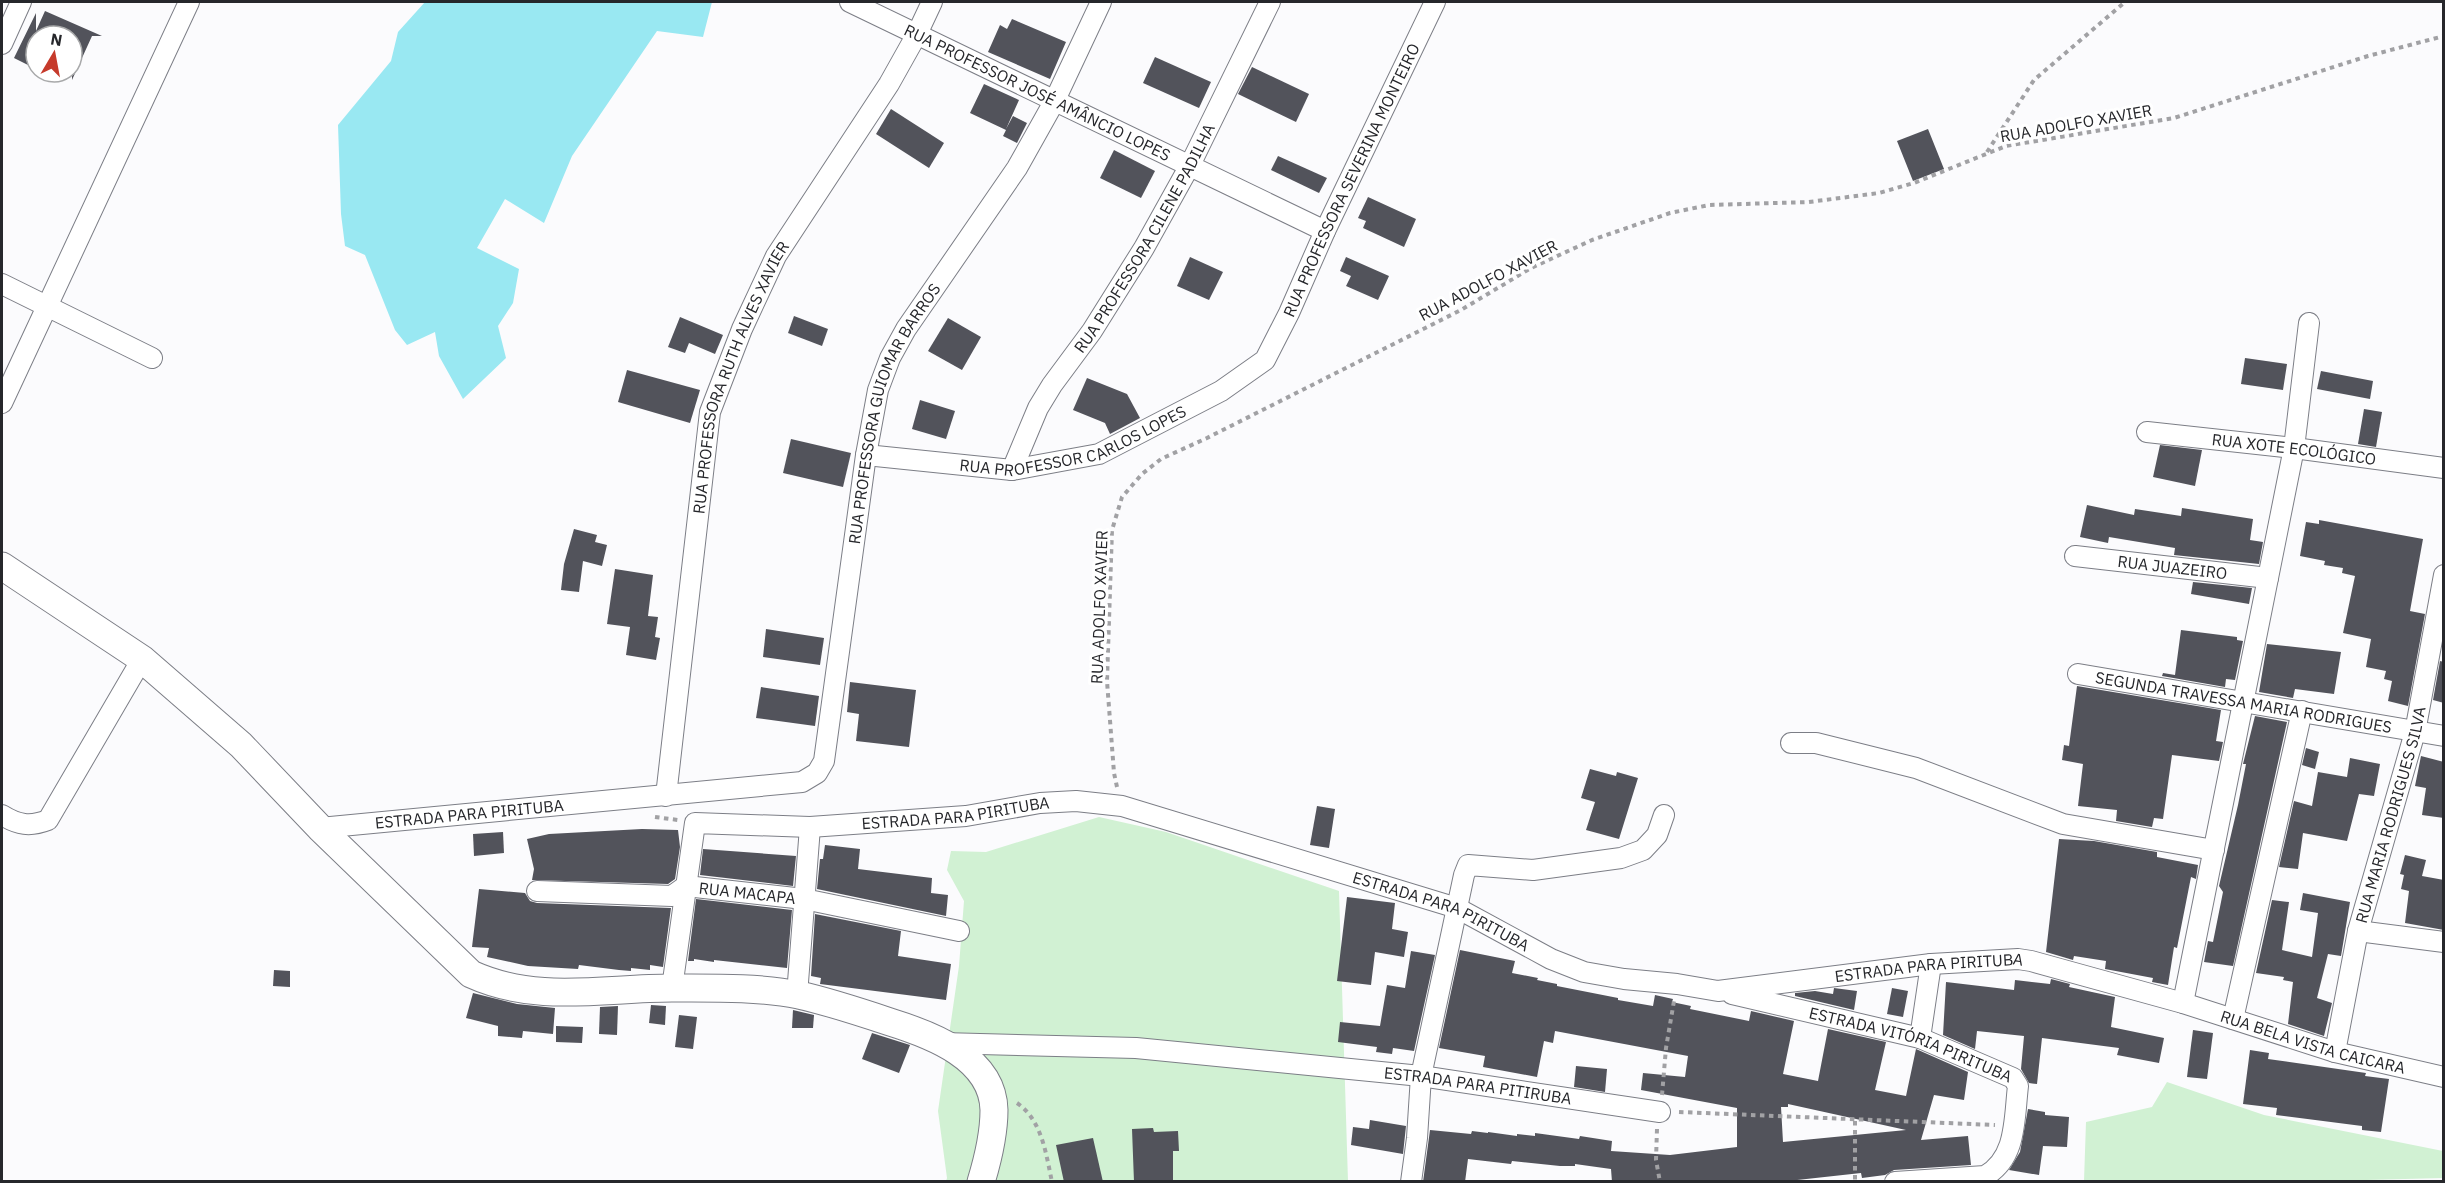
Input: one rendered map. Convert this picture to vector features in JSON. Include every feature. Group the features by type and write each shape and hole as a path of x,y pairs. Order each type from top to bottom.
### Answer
{"main road":[{"path":"2,566 142,658 241,745 320,828 471,974 520,991 562,993 672,988 747,990 797,995 912,1029 942,1042 970,1060 987,1083 994,1108 989,1155 981,1182"}],"street":[{"path":"2,44 21,2"},
{"path":"2,403 189,2"},
{"name":"RUA PROFESSOR JOSÉ AMÂNCIO LOPES","path":"850,2 1325,231"},
{"name":"RUA PROFESSORA RUTH ALVES XAVIER","path":"666,796 710,412 741,328 776,256 889,84 932,2"},
{"name":"RUA PROFESSORA GUIOMAR BARROS","path":"824,761 866,455 878,390 895,348 906,329 1017,168 1054,102 1101,2"},
{"name":"RUA PROFESSORA CILENE PADILHA","path":"1012,470 1038,408 1092,331 1144,249 1189,167 1270,2"},
{"name":"RUA PROFESSORA SEVERINA MONTEIRO","path":"1265,360 1435,2"},
{"path":"2,284 152,358"},
{"path":"2182,1003 2294,448 2309,323"},
{"name":"RUA PROFESSOR CARLOS LOPES","path":"866,455 1012,470 1099,454 1221,392 1265,360"},
{"name":"RUA XOTE ECOLÓGICO","path":"2147,432 2294,448 2444,468"},
{"name":"RUA JUAZEIRO","path":"2075,556 2268,578"},
{"name":"RUA MARIA RODRIGUES SILVA","path":"2335,1052 2358,931 2415,732 2444,575"},
{"path":"2,815 12,822 24,825 35,825 48,820 142,658"},
{"name":"SEGUNDA TRAVESSA MARIA RODRIGUES","path":"2078,674 2444,736"},
{"path":"2233,1019 2302,711"},
{"path":"1791,743 1816,743 1916,768 2063,824 2214,850"},
{"name":"ESTRADA PARA PIRITUBA","path":"320,828 802,782 817,773 824,761"},
{"name":"ESTRADA PARA PIRITUBA","path":"686,886 695,823 810,827 966,816 1040,803 1076,801 1122,806 1457,908 1517,943 1584,972 1718,991 1931,964 2018,959 2182,1003"},
{"path":"1411,1182 1417,1138 1421,1076 1468,865 1533,870 1621,858 1643,850 1657,835 1664,814"},
{"path":"797,995 810,827"},
{"path":"672,988 686,886"},
{"name":"RUA MACAPA","path":"537,891 672,896 686,886 804,899 959,931"},
{"path":"2358,931 2444,942"},
{"path":"1920,1038 1931,964"},
{"name":"ESTRADA VITÓRIA PIRITUBA","path":"1718,991 1920,1038 2013,1078 2018,1086 2010,1146 2003,1162 1985,1176 1895,1182"},
{"name":"RUA BELA VISTA CAICARA","path":"2182,1003 2335,1052 2444,1077"},
{"name":"ESTRADA PARA PITIRUBA","path":"942,1042 1136,1048 1421,1076 1660,1112"}],"path":[{"path":"1987,153 2034,80 2125,2"},
{"name":"RUA ADOLFO XAVIER","path":"1122,806 1114,773 1107,681 1112,530 1122,497 1142,474 1161,459 1461,310 1531,268 1592,240 1670,213 1709,205 1809,202 1878,193 1914,183 2006,146 2174,118 2368,56 2444,36"},
{"path":"1660,1182 1656,1152 1666,1048 1677,984"},
{"path":"1016,1102 1026,1109 1037,1128 1045,1149 1052,1182"},
{"path":"1660,1112 2013,1126"},
{"path":"1855,1121 1855,1182"}],"green space":[{"path":"1099,817 1166,832 1339,891 1348,1181 946,1181 938,1111 959,966 964,901 947,870 951,851 986,852"},
{"path":"2167,1082 2264,1115 2443,1151 2443,1178 2290,1182 2084,1181 2086,1122 2152,1107"}],"water":[{"path":"425,2 712,2 703,37 657,31 572,156 544,223 505,199 477,248 519,269 513,303 498,326 506,358 463,399 439,356 435,332 407,345 395,330 365,255 345,246 341,214 338,125 391,61 398,32"}],"building":[{"path":"45,11 75,24 39,24"},
{"path":"36,13 36,24 31,24"},
{"path":"1012,19 1066,42 1050,79 988,52 1000,25 1007,29"},
{"path":"84,28 102,36 92,36 84,54"},
{"path":"24,38 24,63 14,58"},
{"path":"1155,57 1211,82 1199,108 1143,83"},
{"path":"1252,67 1309,94 1296,122 1238,94"},
{"path":"984,84 1019,100 1006,129 1013,116 1027,123 1017,143 1003,136 1006,130 970,113"},
{"path":"891,109 944,143 929,168 876,134"},
{"path":"1928,129 1944,169 1913,181 1897,141"},
{"path":"1114,150 1155,171 1141,198 1100,178"},
{"path":"1278,156 1327,178 1319,193 1271,170"},
{"path":"1368,197 1416,219 1404,247 1363,228 1366,221 1358,218"},
{"path":"1190,257 1223,272 1209,300 1177,286"},
{"path":"1346,257 1389,276 1378,300 1346,286 1351,276 1340,271"},
{"path":"794,316 828,329 822,346 788,333"},
{"path":"680,317 723,335 715,354 689,343 685,353 668,347"},
{"path":"948,318 981,337 962,370 928,351"},
{"path":"2245,358 2287,364 2283,390 2241,384"},
{"path":"627,370 700,390 690,423 618,402"},
{"path":"2321,371 2373,381 2370,399 2317,389"},
{"path":"1087,378 1127,394 1140,418 1110,434 1105,423 1073,410"},
{"path":"920,400 955,411 946,439 912,429"},
{"path":"2364,409 2382,412 2376,447 2358,444"},
{"path":"791,439 851,453 843,487 783,473"},
{"path":"2160,445 2202,450 2195,486 2153,477"},
{"path":"2087,505 2134,515 2135,509 2181,516 2182,508 2253,519 2250,540 2263,542 2259,564 2174,555 2175,548 2109,537 2108,543 2080,537"},
{"path":"2319,520 2423,539 2410,611 2425,614 2408,706 2388,701 2392,681 2384,679 2386,671 2366,667 2371,639 2343,633 2355,576 2342,573 2343,568 2324,565 2325,561 2300,556 2306,522 2319,524"},
{"path":"574,529 597,535 595,542 607,545 602,566 583,561 579,592 561,590 564,564"},
{"path":"615,569 653,575 648,616 658,617 655,637 660,638 656,660 626,655 630,627 607,624"},
{"path":"2193,582 2252,588 2249,604 2191,594"},
{"path":"766,629 824,638 820,665 763,657"},
{"path":"2181,630 2237,637 2237,640 2243,641 2235,680 2226,679 2225,687 2162,676 2163,673 2175,675"},
{"path":"2267,644 2341,652 2334,694 2295,689 2293,698 2259,692"},
{"path":"2440,661 2444,662 2444,703 2433,700"},
{"path":"850,682 916,690 909,747 856,741 859,714 847,712"},
{"path":"2077,686 2221,710 2216,741 2223,742 2219,761 2172,755 2163,819 2154,818 2152,827 2116,821 2117,810 2078,806 2083,764 2062,760 2064,745 2069,746"},
{"path":"761,687 819,696 815,726 756,718"},
{"path":"2255,716 2287,722 2233,966 2204,962 2208,941 2213,942 2223,892 2219,886 2238,805 2246,764 2243,764"},
{"path":"2306,748 2319,752 2315,769 2302,765"},
{"path":"2421,756 2444,762 2444,818 2422,815 2426,788 2415,786"},
{"path":"2350,758 2380,764 2374,796 2359,794 2347,841 2303,833 2298,869 2279,867 2294,801 2312,806 2318,772 2347,777"},
{"path":"1590,769 1616,776 1617,772 1638,778 1619,839 1586,830 1595,802 1581,798"},
{"path":"1317,806 1335,809 1329,848 1310,845"},
{"path":"642,829 678,830 680,847 675,879 668,884 532,880 534,869 527,839 549,834"},
{"path":"503,832 504,853 474,856 473,834"},
{"path":"2059,839 2094,841 2157,852 2157,857 2198,865 2196,879 2191,877 2177,948 2174,947 2168,985 2152,982 2153,978 2105,969 2106,961 2074,956 2073,960 2046,952"},
{"path":"825,845 860,849 858,869 932,878 931,893 948,895 946,916 817,889 820,859 823,859"},
{"path":"703,849 796,856 793,886 700,875"},
{"path":"2405,855 2426,860 2422,876 2444,880 2444,930 2405,923 2409,891 2401,889 2404,875 2400,874"},
{"path":"479,889 525,893 530,901 537,903 671,908 663,967 650,965 650,970 631,968 631,971 579,965 578,969 528,966 487,957 489,948 472,947"},
{"path":"2303,893 2350,902 2341,956 2328,954 2317,998 2332,1003 2324,1036 2288,1024 2293,982 2283,980 2284,977 2256,973 2272,900 2289,902 2282,950 2312,957 2318,913 2300,910"},
{"path":"1347,897 1395,903 1392,929 1408,932 1404,957 1375,952 1371,985 1337,981"},
{"path":"696,899 792,910 787,968 714,960 714,962 694,959 694,961 688,961"},
{"path":"815,914 901,931 898,956 951,964 946,1000 820,984 821,978 811,976"},
{"path":"1460,950 1515,961 1512,973 1538,978 1537,980 1557,984 1557,986 1618,998 1618,1000 1653,1006 1655,995 1691,1006 1690,1009 1749,1021 1751,1011 1794,1021 1783,1074 1818,1081 1828,1029 1886,1042 1875,1090 1906,1096 1916,1049 1968,1072 1964,1100 1934,1095 1921,1140 1968,1136 1971,1165 1894,1170 1885,1175 1862,1178 1861,1173 1779,1182 1612,1182 1611,1169 1575,1164 1575,1166 1560,1166 1512,1161 1511,1164 1468,1159 1465,1182 1423,1182 1430,1130 1471,1134 1472,1131 1488,1132 1517,1136 1517,1134 1535,1136 1535,1133 1579,1139 1580,1136 1612,1141 1611,1151 1670,1155 1737,1147 1737,1108 1641,1090 1643,1073 1685,1077 1688,1056 1555,1031 1553,1043 1544,1041 1537,1077 1483,1067 1485,1056 1439,1048","holes":["1788,1104 1906,1130 1783,1142 1781,1107 1788,1107"]},
{"path":"1411,951 1435,955 1414,1051 1393,1048 1392,1054 1376,1052 1377,1047 1338,1042 1340,1022 1380,1026 1387,985 1405,988"},
{"path":"274,970 290,971 290,987 273,986"},
{"path":"2051,979 2070,984 2069,987 2115,997 2111,1027 2164,1038 2159,1063 2117,1055 2119,1048 2042,1038 2037,1084 2029,1083 2021,1069 2024,1036 1977,1031 1975,1049 1943,1035 1946,982 2014,990 2015,980 2050,984"},
{"path":"1834,988 1857,991 1854,1010 1795,996 1795,993 1815,991 1833,994"},
{"path":"1892,988 1908,991 1903,1017 1887,1014"},
{"path":"473,993 517,1004 555,1008 553,1034 523,1031 522,1038 498,1036 498,1026 466,1018"},
{"path":"651,1005 666,1006 665,1025 649,1023"},
{"path":"618,1006 617,1035 599,1034 600,1007"},
{"path":"793,1010 814,1015 813,1028 792,1028"},
{"path":"679,1015 697,1017 693,1049 675,1047"},
{"path":"556,1026 583,1027 582,1043 556,1042"},
{"path":"2193,1030 2213,1033 2207,1079 2187,1077"},
{"path":"872,1033 910,1045 899,1073 862,1059"},
{"path":"2250,1050 2269,1053 2268,1059 2366,1073 2365,1076 2389,1079 2381,1132 2362,1130 2362,1126 2276,1115 2277,1108 2243,1104"},
{"path":"1576,1066 1607,1069 1605,1092 1574,1087"},
{"path":"2028,1109 2045,1112 2045,1115 2069,1117 2067,1147 2043,1146 2039,1175 2009,1170 2020,1152"},
{"path":"1370,1120 1406,1126 1403,1154 1351,1145 1353,1127 1369,1129"},
{"path":"1153,1128 1154,1132 1178,1131 1179,1151 1173,1151 1173,1182 1134,1182 1132,1129"},
{"path":"1093,1138 1103,1182 1064,1182 1056,1145"}]}
